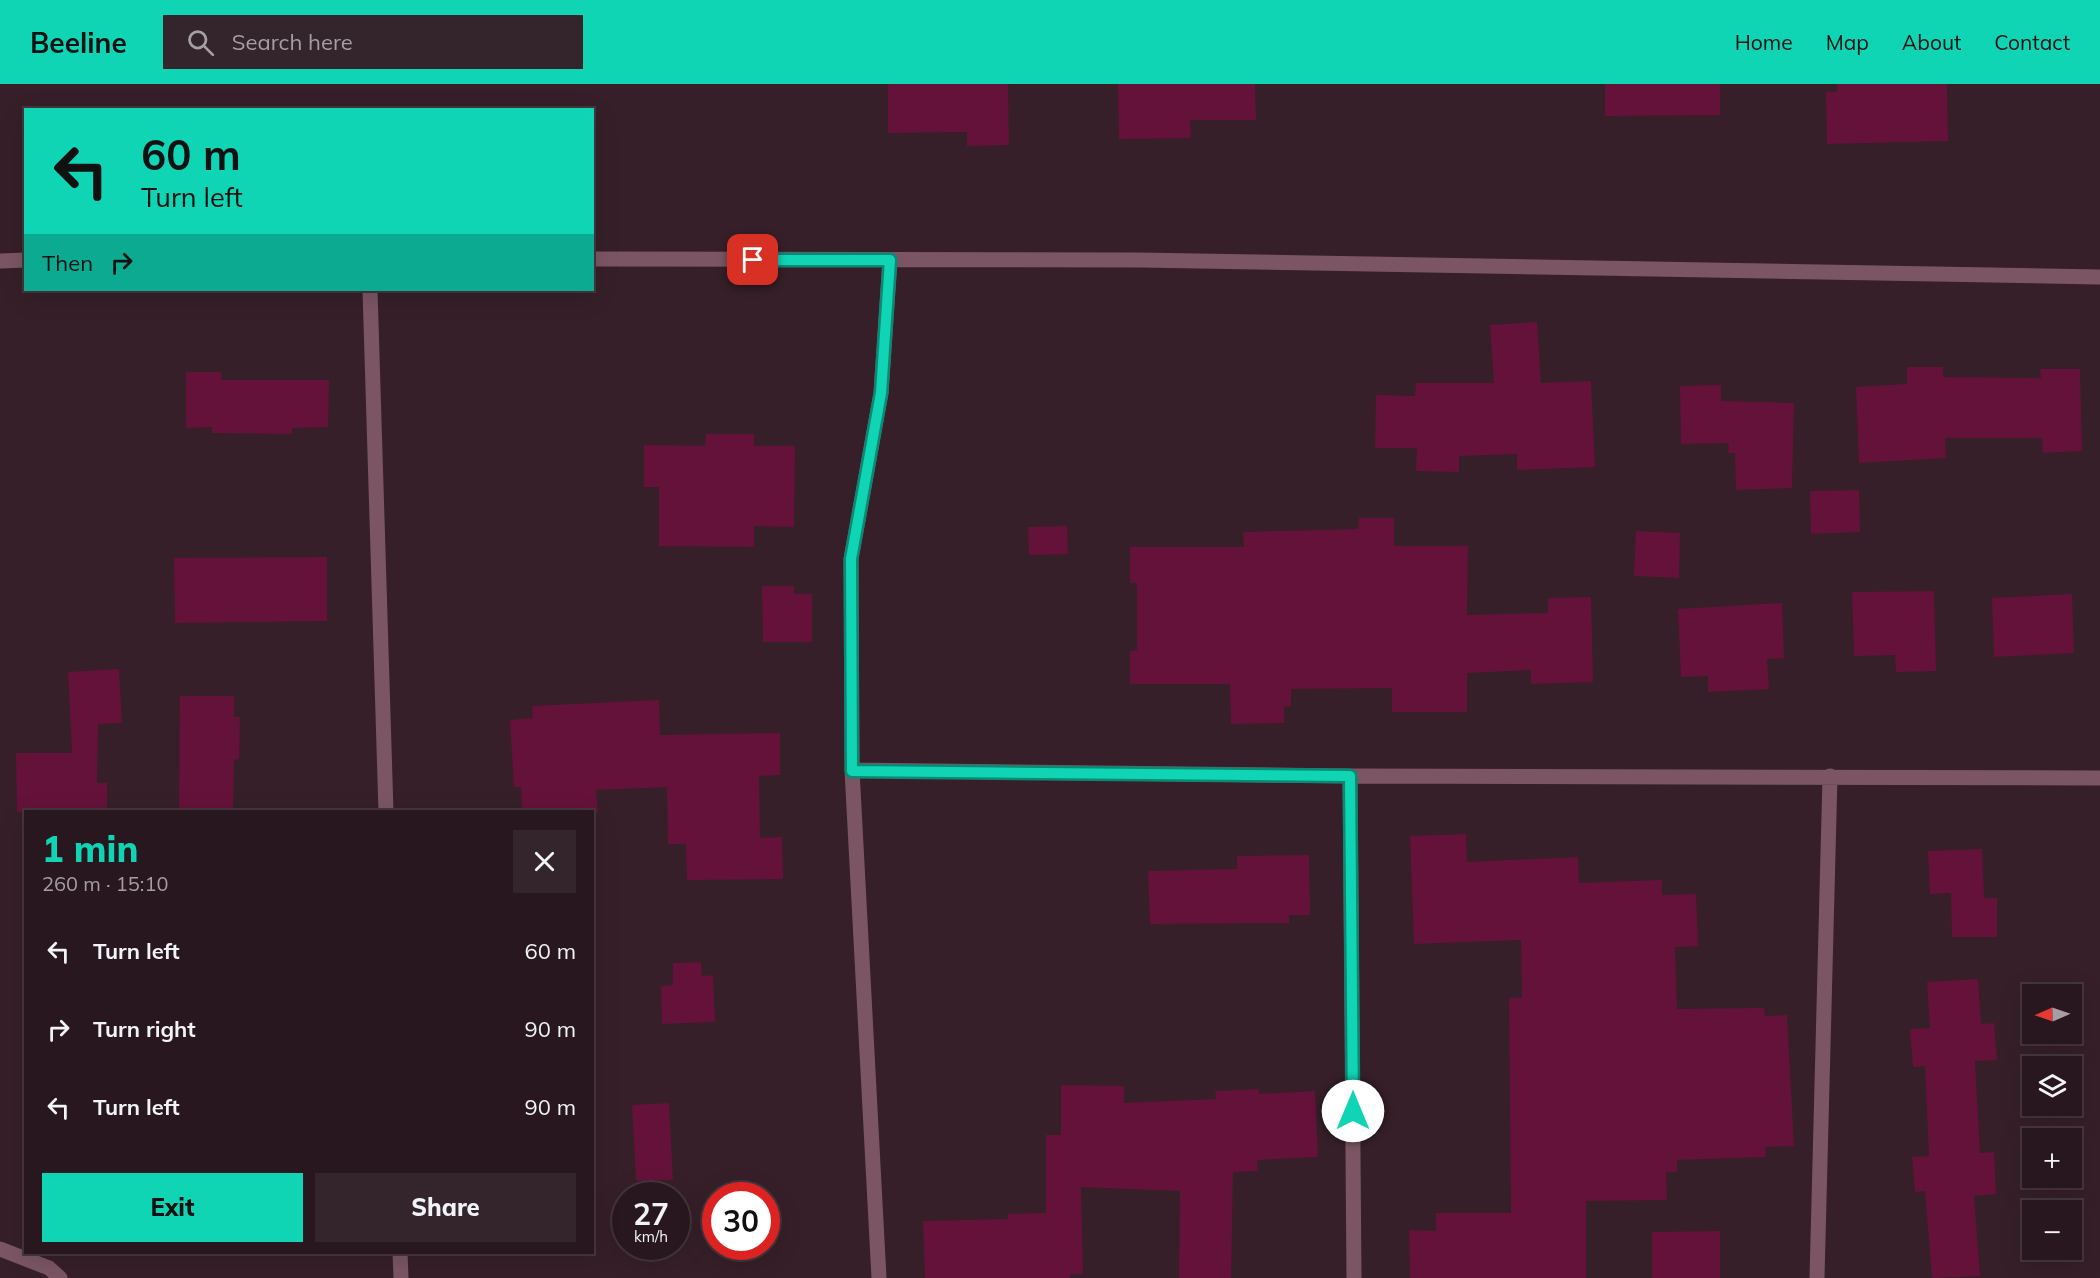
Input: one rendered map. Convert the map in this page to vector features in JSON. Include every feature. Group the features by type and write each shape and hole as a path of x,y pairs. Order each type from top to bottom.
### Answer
{"street":[{"path":"0,261 24,260"},
{"path":"594,260 1163,260 2100,277"},
{"path":"879,1278 852,771 851,559 881,393 890,260"},
{"path":"370,291 386,810"},
{"path":"852,771 1350,776 2100,778"},
{"path":"1350,776 1354,1278"},
{"path":"1817,1278 1830,776"},
{"path":"0,1249 49,1268 60,1278"},
{"path":"400,1254 401,1278"}],"building":[{"path":"888,84 1008,84 1009,145 967,146 967,132 888,133"},
{"path":"1118,84 1255,84 1256,120 1190,120 1191,138 1119,139"},
{"path":"1605,84 1720,84 1720,115 1605,116"},
{"path":"1837,84 1947,84 1948,141 1827,144 1826,92 1837,92"},
{"path":"1537,322 1541,383 1591,381 1595,467 1517,470 1517,454 1459,456 1459,472 1416,471 1417,448 1375,448 1376,395 1415,396 1416,383 1494,383 1490,325"},
{"path":"1907,367 1943,367 1943,377 2041,378 2040,369 2080,369 2082,451 2043,453 2042,438 1945,438 1946,458 1859,463 1856,387 1907,384"},
{"path":"186,372 221,372 221,380 329,380 328,427 292,428 292,434 212,433 212,427 186,428"},
{"path":"1721,385 1721,401 1794,403 1792,488 1736,490 1735,453 1728,453 1729,443 1681,444 1680,386"},
{"path":"706,434 754,434 754,446 795,446 794,527 754,526 754,547 659,546 659,487 644,487 644,445 705,446"},
{"path":"1859,490 1860,532 1811,534 1810,491"},
{"path":"1359,518 1394,518 1394,546 1468,546 1467,615 1548,613 1548,598 1591,597 1593,682 1531,684 1531,670 1467,673 1467,712 1392,712 1392,688 1291,689 1291,706 1284,707 1284,723 1231,724 1230,684 1130,684 1130,651 1137,650 1137,583 1130,583 1130,547 1244,547 1243,532 1358,529"},
{"path":"1067,526 1068,554 1029,555 1028,527"},
{"path":"1636,531 1680,533 1679,578 1634,576"},
{"path":"327,557 327,621 175,623 174,558"},
{"path":"762,586 794,586 794,594 812,594 812,642 763,642"},
{"path":"1934,591 1936,671 1896,672 1895,655 1854,656 1852,592"},
{"path":"2072,594 2074,653 1994,657 1992,598"},
{"path":"1782,603 1784,658 1767,659 1769,689 1708,692 1708,676 1681,677 1678,609"},
{"path":"119,669 122,723 98,724 97,783 107,783 107,810 24,810 24,812 17,812 16,753 72,753 68,672"},
{"path":"180,696 234,696 234,717 240,717 239,759 234,760 233,810 179,810"},
{"path":"659,700 660,735 780,733 780,775 759,776 760,838 782,837 783,879 687,880 686,844 668,844 667,787 596,790 598,812 594,810 522,810 521,787 514,787 510,720 533,718 532,706"},
{"path":"1466,834 1467,862 1578,857 1579,883 1662,880 1662,895 1696,894 1698,946 1675,947 1677,1009 1764,1008 1765,1016 1787,1015 1794,1146 1765,1147 1766,1157 1677,1160 1677,1172 1666,1172 1667,1200 1586,1201 1586,1278 1410,1278 1409,1230 1436,1231 1436,1213 1511,1213 1509,998 1522,998 1521,940 1414,944 1410,836"},
{"path":"1982,849 1984,898 1997,898 1997,937 1952,937 1951,893 1930,894 1928,851"},
{"path":"1309,855 1310,915 1289,915 1289,923 1150,924 1148,871 1237,869 1237,856"},
{"path":"701,962 702,976 713,975 715,1022 662,1024 661,986 673,985 673,963"},
{"path":"1978,979 1981,1024 1994,1023 1997,1060 1975,1061 1980,1153 1994,1152 1996,1194 1974,1196 1980,1276 1932,1278 1925,1191 1915,1192 1912,1157 1929,1156 1925,1066 1913,1067 1910,1029 1930,1028 1927,982"},
{"path":"1061,1085 1124,1086 1124,1103 1216,1099 1215,1091 1259,1089 1259,1094 1315,1091 1318,1157 1257,1160 1258,1171 1233,1172 1231,1278 1179,1278 1180,1191 1081,1187 1083,1274 1070,1274 1070,1278 925,1278 923,1221 1008,1219 1008,1214 1046,1213 1046,1135 1061,1135"},
{"path":"669,1103 673,1180 636,1181 632,1105"},
{"path":"1720,1231 1720,1278 1652,1278 1652,1232"}],"route":[{"path":"753,260 890,260 881,393 851,559 852,771 1350,776 1353,1111"}]}
